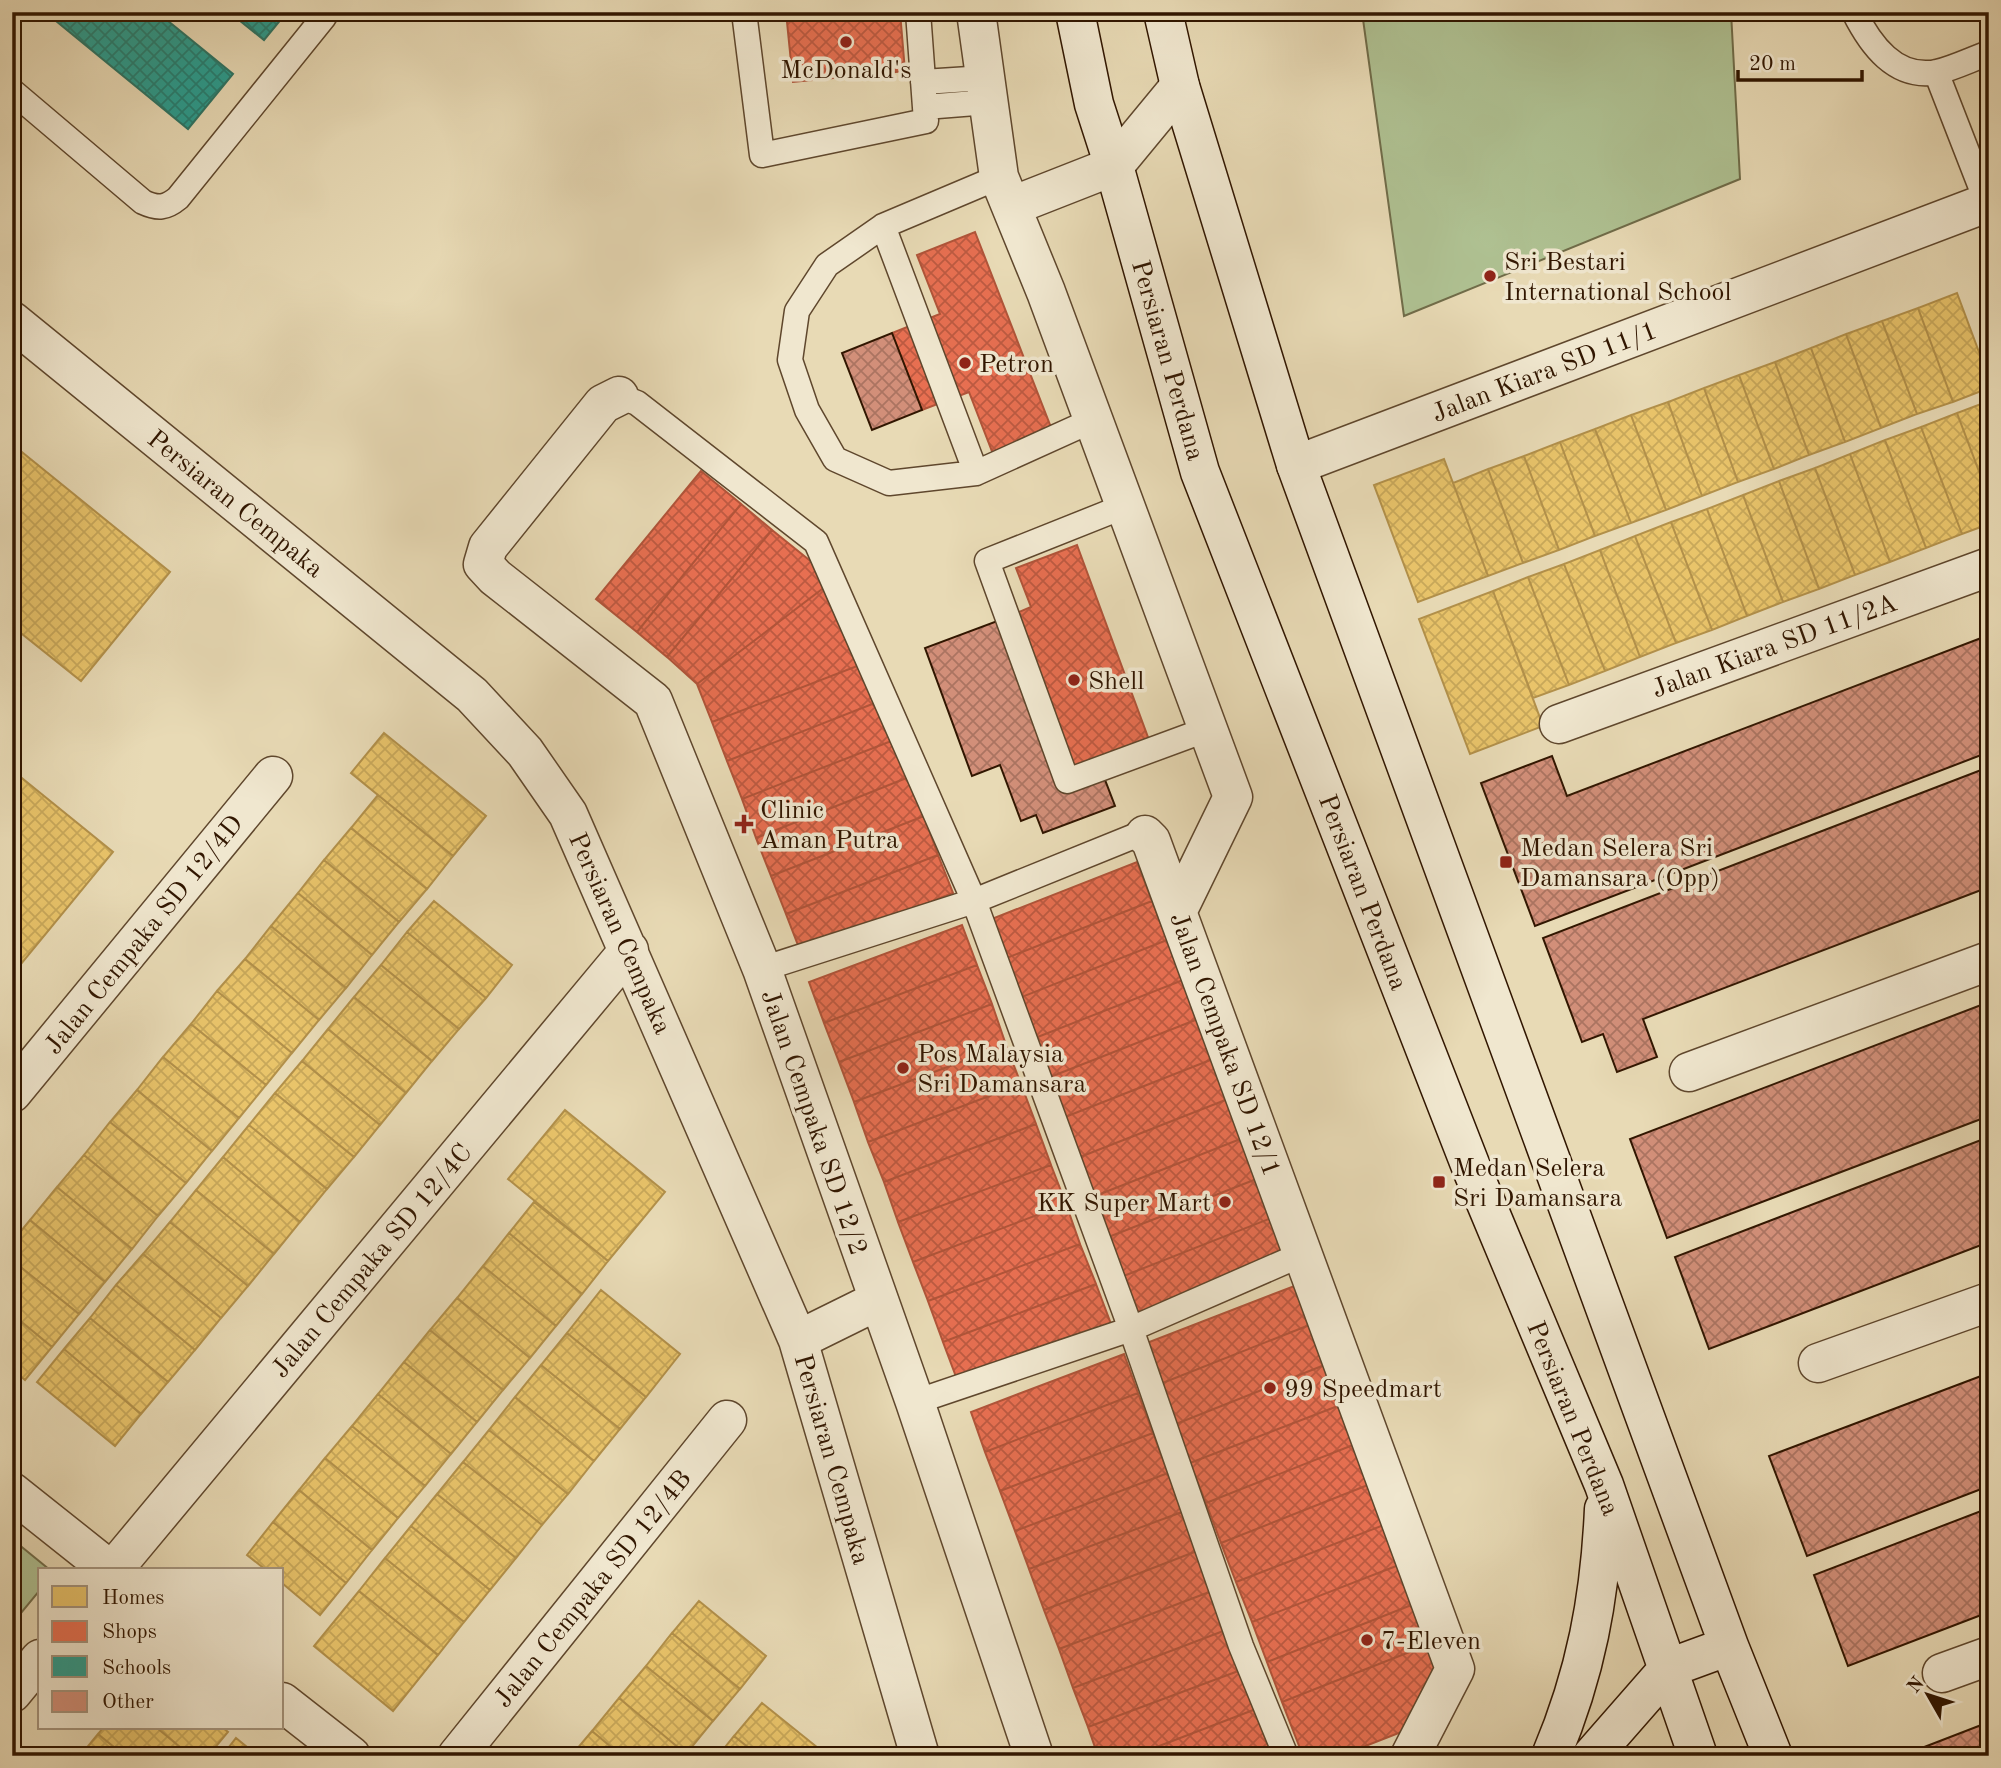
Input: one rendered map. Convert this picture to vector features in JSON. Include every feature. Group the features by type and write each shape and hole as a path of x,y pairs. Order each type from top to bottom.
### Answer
{"street":[{"path":"976,12 986,90 1006,192 1233,797 1177,912"},
{"name":"Persiaran Perdana","path":"1075,12 1094,104 1200,471 1473,1172 1604,1485 1698,1756"},
{"path":"1163,12 1180,86 1296,465 1729,1646 1773,1756"},
{"path":"1006,192 1114,166 1180,86"},
{"name":"Jalan Kiara SD 11/1","path":"1296,465 1988,203"},
{"name":"Persiaran Cempaka","path":"12,321 472,695 525,752 568,814 798,1340 920,1756"},
{"name":"Jalan Cempaka SD 12/2","path":"619,396 603,404 488,547 483,564 495,577 653,701 762,969 877,1301 915,1402 1034,1756"},
{"name":"Jalan Kiara SD 11/2A","path":"1559,724 1989,566"},
{"name":"Jalan Cempaka SD 12/4D","path":"12,1093 273,776"},
{"name":"Jalan Cempaka SD 12/1","path":"1145,835 1151,841 1305,1254 1455,1669 1410,1756"},
{"name":"Jalan Cempaka SD 12/4C","path":"114,1568 629,950"},
{"path":"1689,1072 1989,961"},
{"path":"798,1340 877,1301"},
{"path":"1818,1363 1989,1302"},
{"name":"Jalan Cempaka SD 12/4B","path":"457,1756 727,1420"},
{"path":"1551,1756 1571,1708 1590,1641 1601,1574 1604,1485"},
{"path":"12,1492 109,1568"},
{"path":"1592,1756 1669,1668 1729,1646"},
{"path":"1942,1673 1989,1656"},
{"path":"12,1692 38,1660"},
{"path":"284,1704 351,1756"}],"lane":[{"path":"744,12 762,155 926,121 918,12"},
{"path":"1854,12 1878,52 1895,65 1915,71 1936,72 1989,53"},
{"path":"12,91 143,202 155,208 168,206 178,198 324,17"},
{"path":"1936,72 1988,203"},
{"path":"923,82 986,90"},
{"path":"926,107 986,90"},
{"path":"1006,192 883,226 827,265 797,311 790,360 807,410 835,459 889,483 976,472 1093,420"},
{"path":"883,226 976,472"},
{"path":"619,396 637,403 816,542 974,901 1131,1329 1241,1646 1286,1756"},
{"path":"1125,506 987,561 1067,780 1208,729"},
{"path":"762,969 974,901 1137,835 1145,835"},
{"path":"915,1402 1131,1329 1305,1254"}],"green space":[{"path":"1362,12 1731,12 1740,179 1404,316"},
{"path":"12,1539 48,1568 38,1568 38,1592 12,1624"}],"building: Homes":[{"path":"1957,293 1989,379 1989,388 1953,402 1918,308"},
{"path":"1918,308 1953,402 1917,414 1882,321"},
{"path":"1882,321 1917,414 1881,428 1846,334"},
{"path":"1846,334 1881,428 1845,442 1811,348"},
{"path":"1811,348 1845,442 1809,455 1775,362"},
{"path":"1775,362 1809,455 1774,469 1739,375"},
{"path":"1739,375 1774,469 1738,482 1704,388"},
{"path":"1704,388 1738,482 1702,496 1668,402"},
{"path":"1989,401 1989,498 1957,413"},
{"path":"1668,402 1702,496 1666,510 1631,415"},
{"path":"1957,413 1989,498 1989,524 1962,534 1921,427"},
{"path":"1631,415 1666,510 1631,523 1595,429"},
{"path":"1921,427 1962,534 1926,548 1885,440"},
{"path":"1595,429 1631,523 1595,536 1560,442"},
{"path":"1885,440 1926,548 1890,562 1850,454"},
{"path":"1560,442 1595,536 1559,550 1524,456"},
{"path":"12,444 170,572 81,681 12,626"},
{"path":"1850,454 1890,562 1855,575 1815,468"},
{"path":"1524,456 1559,550 1523,563 1488,469"},
{"path":"1444,459 1488,576 1418,602 1374,485"},
{"path":"1815,468 1855,575 1819,589 1779,481"},
{"path":"1488,469 1523,563 1488,576 1453,483"},
{"path":"1779,481 1819,589 1783,602 1743,495"},
{"path":"1743,495 1783,602 1747,616 1707,509"},
{"path":"1707,509 1747,616 1712,630 1671,522"},
{"path":"1671,522 1712,630 1676,643 1635,536"},
{"path":"1635,536 1676,643 1640,657 1600,550"},
{"path":"1600,550 1640,657 1605,671 1564,564"},
{"path":"1564,564 1605,671 1569,685 1528,577"},
{"path":"1528,577 1569,685 1533,698 1493,591"},
{"path":"1493,591 1543,726 1470,754 1419,619"},
{"path":"384,733 486,816 453,856 351,773"},
{"path":"12,770 113,852 12,975"},
{"path":"378,795 453,856 427,889 351,828"},
{"path":"351,828 427,889 399,922 324,860"},
{"path":"324,860 399,922 372,955 298,893"},
{"path":"298,893 372,955 346,988 271,926"},
{"path":"434,901 512,965 486,998 407,932"},
{"path":"271,926 346,988 319,1020 245,959"},
{"path":"407,932 486,998 459,1029 381,965"},
{"path":"245,959 319,1020 292,1053 217,991"},
{"path":"381,965 459,1029 432,1061 354,997"},
{"path":"217,991 292,1053 266,1085 191,1024"},
{"path":"354,997 432,1061 406,1093 328,1029"},
{"path":"191,1024 266,1085 239,1118 163,1057"},
{"path":"328,1029 406,1093 380,1125 302,1061"},
{"path":"163,1057 239,1118 212,1151 137,1090"},
{"path":"302,1061 380,1125 354,1157 275,1093"},
{"path":"137,1090 212,1151 186,1183 110,1122"},
{"path":"275,1093 354,1157 327,1189 249,1125"},
{"path":"565,1110 665,1192 608,1261 508,1179"},
{"path":"110,1122 186,1183 158,1216 84,1155"},
{"path":"249,1125 327,1189 300,1222 223,1157"},
{"path":"84,1155 158,1216 132,1249 57,1187"},
{"path":"223,1157 300,1222 274,1254 196,1190"},
{"path":"57,1187 132,1249 105,1282 30,1220"},
{"path":"196,1190 274,1254 248,1286 170,1222"},
{"path":"534,1202 608,1261 582,1294 509,1233"},
{"path":"30,1220 105,1282 79,1314 12,1260 12,1242"},
{"path":"170,1222 248,1286 221,1318 143,1254"},
{"path":"509,1233 582,1294 556,1326 483,1266"},
{"path":"143,1254 221,1318 195,1350 116,1285"},
{"path":"12,1260 79,1314 52,1347 12,1314"},
{"path":"483,1266 556,1326 530,1358 457,1298"},
{"path":"116,1285 195,1350 168,1382 90,1318"},
{"path":"601,1290 680,1354 646,1397 567,1333"},
{"path":"457,1298 530,1358 503,1390 430,1330"},
{"path":"12,1314 52,1347 25,1380 12,1369"},
{"path":"90,1318 168,1382 141,1414 64,1349"},
{"path":"430,1330 503,1390 477,1422 404,1362"},
{"path":"567,1333 646,1397 620,1429 541,1365"},
{"path":"64,1349 141,1414 115,1446 37,1382"},
{"path":"404,1362 477,1422 451,1454 378,1394"},
{"path":"541,1365 620,1429 594,1461 515,1397"},
{"path":"378,1394 451,1454 425,1486 352,1426"},
{"path":"515,1397 594,1461 568,1494 489,1430"},
{"path":"352,1426 425,1486 398,1518 325,1458"},
{"path":"489,1430 568,1494 542,1525 463,1462"},
{"path":"325,1458 398,1518 372,1550 299,1490"},
{"path":"463,1462 542,1525 516,1558 437,1494"},
{"path":"299,1490 372,1550 346,1583 273,1522"},
{"path":"437,1494 516,1558 490,1590 411,1526"},
{"path":"273,1522 346,1583 320,1615 284,1585 284,1568 263,1568 247,1555"},
{"path":"411,1526 490,1590 464,1622 385,1558"},
{"path":"385,1558 464,1622 438,1655 359,1591"},
{"path":"359,1591 438,1655 393,1711 314,1646"},
{"path":"699,1601 766,1656 740,1689 672,1633"},
{"path":"672,1633 740,1689 713,1721 646,1666"},
{"path":"646,1666 713,1721 686,1754 619,1698"},
{"path":"619,1698 686,1754 622,1756 592,1731"},
{"path":"762,1703 828,1756 759,1756 734,1736"},
{"path":"101,1730 159,1730 191,1756 125,1756 98,1734"},
{"path":"159,1730 228,1732 208,1756 191,1756"},
{"path":"592,1731 622,1756 571,1756"},
{"path":"98,1734 125,1756 80,1756"},
{"path":"734,1736 759,1756 718,1756"},
{"path":"236,1738 258,1756 222,1756"}],"building: Shops":[{"name":"McDonald's","path":"786,12 900,12 905,71 793,82"},
{"name":"Petron","path":"975,232 1052,430 993,454 969,392 922,410 892,333 940,314 917,255"},
{"path":"701,471 741,504 637,632 596,599"},
{"path":"741,504 772,530 667,657 637,632"},
{"path":"772,530 834,580 697,684 667,657"},
{"name":"Shell","path":"1077,545 1149,740 1057,775 1000,620 1031,607 1016,568"},
{"path":"834,580 865,663 712,722 697,684"},
{"path":"865,663 880,701 727,761 712,722"},
{"path":"880,701 894,740 742,799 727,761"},
{"path":"894,740 909,777 756,838 742,799"},
{"path":"909,777 924,816 771,876 756,838"},
{"path":"924,816 938,855 786,914 771,876"},
{"path":"938,855 953,893 801,953 786,914"},
{"path":"1137,862 1152,901 999,961 984,922"},
{"path":"1152,901 1167,940 1014,1000 999,961"},
{"path":"962,925 977,965 824,1023 809,982"},
{"path":"1167,940 1183,980 1030,1040 1014,1000"},
{"path":"977,965 992,1004 839,1062 824,1023"},
{"path":"1183,980 1198,1019 1045,1079 1030,1040"},
{"path":"992,1004 1006,1045 854,1102 839,1062"},
{"path":"1198,1019 1213,1059 1060,1119 1045,1079"},
{"path":"1006,1045 1021,1084 868,1142 854,1102"},
{"path":"1213,1059 1228,1099 1075,1159 1060,1119"},
{"path":"1021,1084 1036,1124 884,1182 868,1142"},
{"path":"1228,1099 1243,1138 1090,1198 1075,1159"},
{"path":"1036,1124 1051,1165 898,1222 884,1182"},
{"path":"1243,1138 1259,1178 1106,1238 1090,1198"},
{"path":"1051,1165 1066,1204 913,1262 898,1222"},
{"path":"1259,1178 1274,1217 1121,1277 1106,1238"},
{"path":"1066,1204 1080,1244 928,1301 913,1262"},
{"path":"1274,1217 1289,1257 1136,1317 1121,1277"},
{"path":"1080,1244 1096,1284 943,1342 928,1301"},
{"path":"1096,1284 1111,1324 958,1382 943,1342"},
{"path":"1297,1285 1312,1324 1160,1384 1144,1344"},
{"path":"1312,1324 1327,1364 1176,1424 1160,1384"},
{"path":"1124,1354 1138,1393 985,1452 971,1412"},
{"path":"1327,1364 1343,1404 1190,1463 1176,1424"},
{"path":"1138,1393 1153,1433 1000,1491 985,1452"},
{"path":"1343,1404 1358,1443 1206,1503 1190,1463"},
{"path":"1153,1433 1168,1473 1015,1531 1000,1491"},
{"path":"1358,1443 1373,1483 1221,1543 1206,1503"},
{"path":"1168,1473 1182,1512 1029,1569 1015,1531"},
{"path":"1373,1483 1389,1523 1236,1582 1221,1543"},
{"path":"1182,1512 1197,1551 1044,1610 1029,1569"},
{"path":"1389,1523 1404,1563 1252,1622 1236,1582"},
{"path":"1197,1551 1212,1591 1059,1649 1044,1610"},
{"path":"1404,1563 1419,1602 1267,1662 1252,1622"},
{"path":"1212,1591 1226,1630 1073,1688 1059,1649"},
{"path":"1419,1602 1435,1642 1282,1702 1267,1662"},
{"path":"1226,1630 1241,1670 1088,1727 1073,1688"},
{"path":"1435,1642 1445,1668 1432,1720 1340,1756 1303,1756 1282,1702"},
{"path":"1241,1670 1256,1709 1133,1756 1098,1756 1088,1727"},
{"path":"1256,1709 1270,1748 1251,1756 1133,1756"}],"building: Schools":[{"path":"45,12 157,12 233,74 188,129"},
{"path":"229,12 287,12 264,40"}],"building: Other":[{"path":"892,333 922,410 872,430 842,353"},
{"path":"1000,620 1057,775 1097,759 1115,806 1043,833 1036,815 1021,821 1000,765 972,776 925,648"},
{"path":"1989,635 1989,752 1535,926 1481,783 1552,756 1567,796"},
{"path":"1989,767 1989,887 1643,1019 1657,1057 1617,1072 1603,1034 1582,1042 1543,938"},
{"path":"1989,1002 1989,1116 1667,1238 1630,1139"},
{"path":"1989,1137 1989,1242 1709,1349 1675,1257"},
{"path":"1989,1373 1989,1486 1807,1556 1769,1456"},
{"path":"1989,1508 1989,1612 1848,1666 1814,1575"},
{"path":"1989,1722 1989,1756 1901,1756"}],"place":[{"name":"McDonald's","path":"846,42"},
{"name":"Sri Bestari International School","path":"1490,276"},
{"name":"Petron","path":"965,363"},
{"name":"Shell","path":"1074,680"},
{"name":"Clinic Aman Putra","path":"744,824"},
{"name":"Medan Selera Sri Damansara (Opp)","path":"1506,862"},
{"name":"Pos Malaysia Sri Damansara","path":"903,1068"},
{"name":"Medan Selera Sri Damansara","path":"1439,1182"},
{"name":"KK Super Mart","path":"1225,1202"},
{"name":"99 Speedmart","path":"1270,1388"},
{"name":"7-Eleven","path":"1367,1640"}]}
